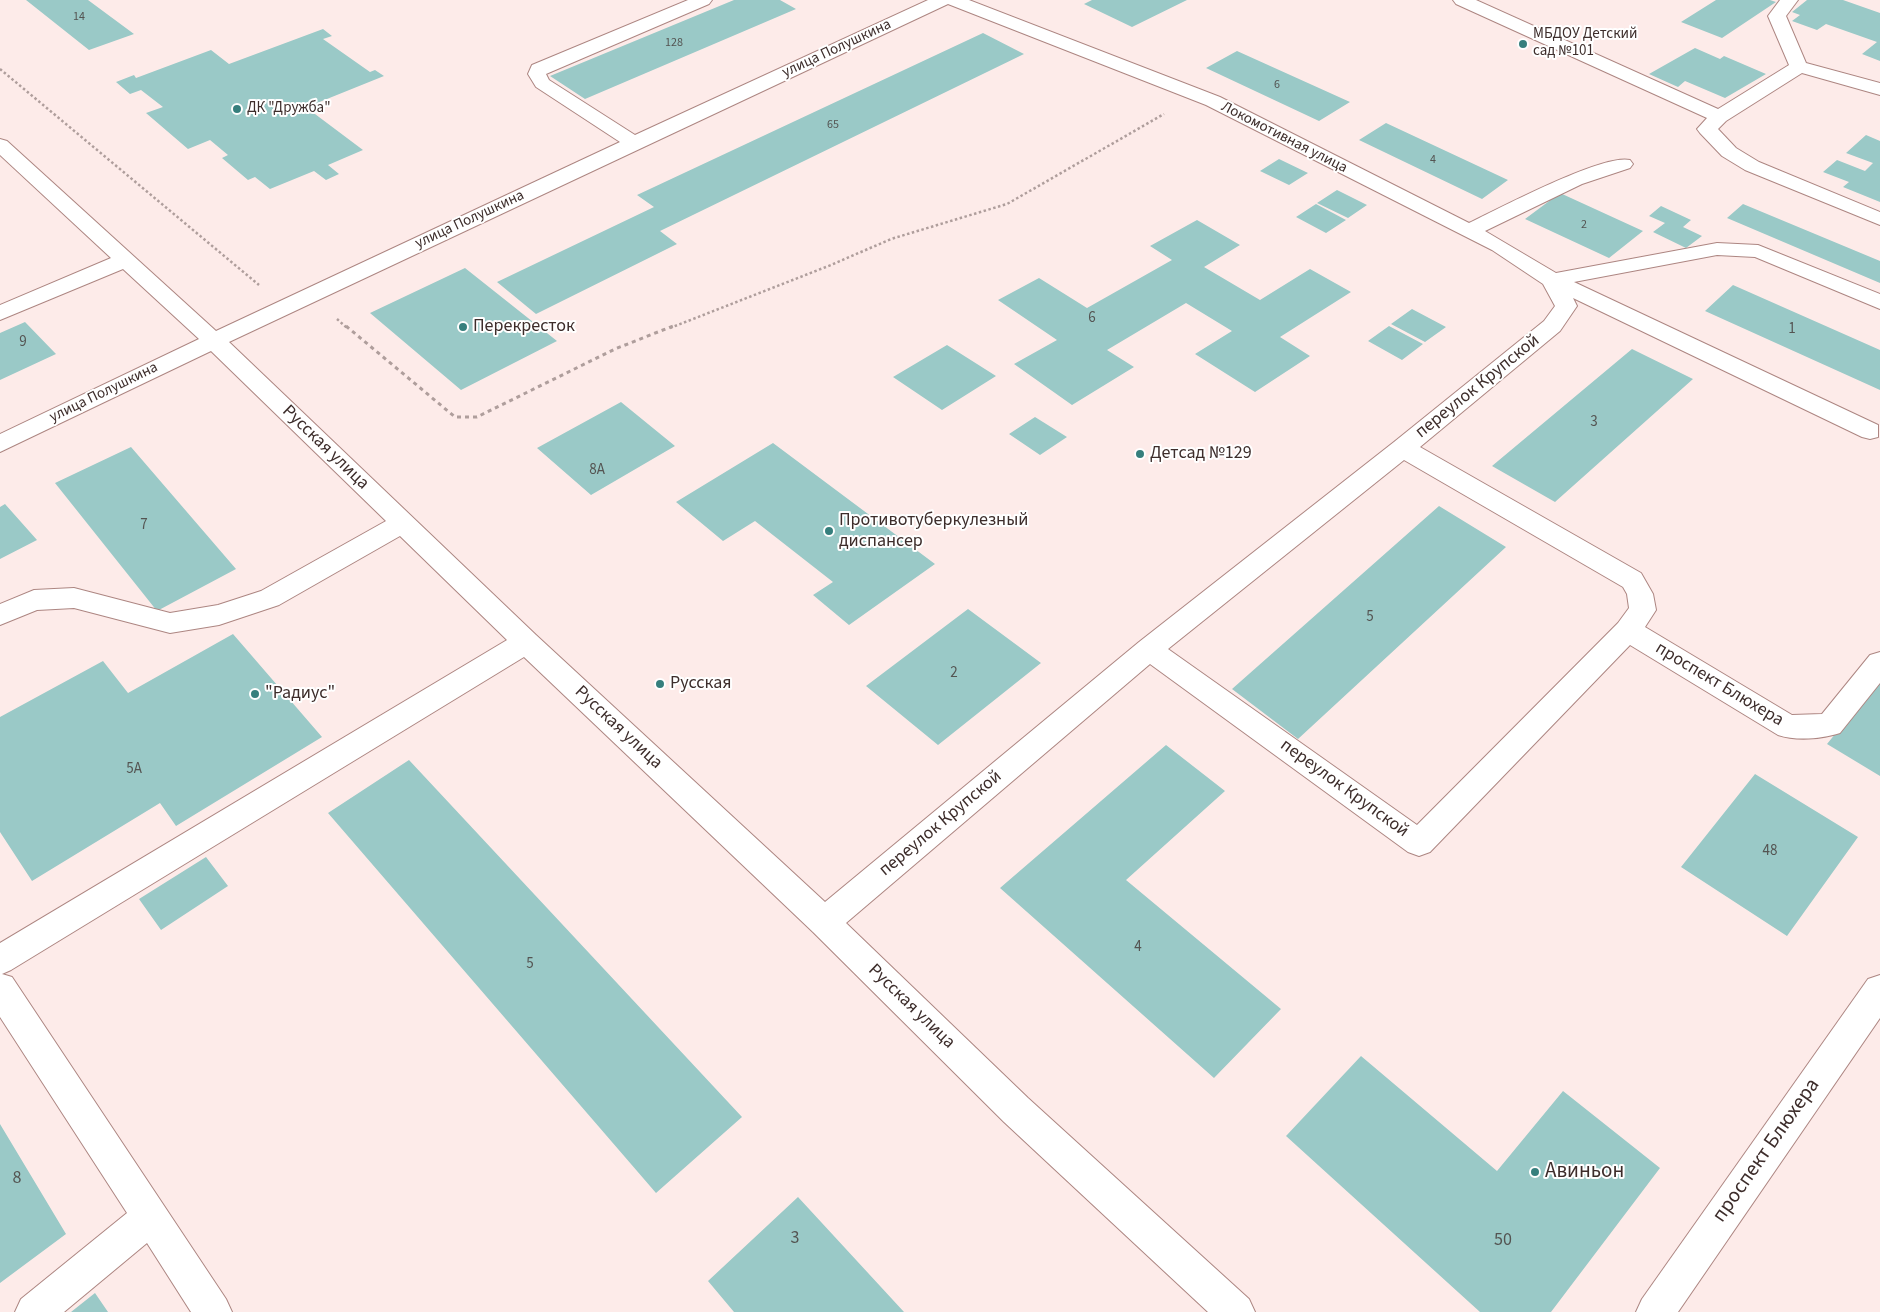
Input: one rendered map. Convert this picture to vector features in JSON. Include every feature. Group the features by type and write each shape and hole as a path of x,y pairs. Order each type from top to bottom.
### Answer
{"street":[{"path":"634,143 542,83 537,74 538,70 703,0"},
{"name":"Локомотивная улица","path":"954,0 1196,95 1499,246 1552,280 1566,306 1552,326"},
{"path":"1462,0 1719,117"},
{"path":"1789,0 1777,16 1799,67"},
{"name":"улица Полушкина","path":"0,444 213,340 931,2"},
{"path":"1880,90 1799,67 1719,117 1707,129 1729,152 1752,166 1880,219"},
{"name":"Русская улица","path":"0,145 213,340 526,642 824,922 1016,1110 1236,1312"},
{"path":"1468,231 1575,180 1623,164"},
{"path":"1552,280 1717,249 1758,251 1880,302"},
{"path":"0,313 126,260"},
{"path":"1552,280 1870,430"},
{"name":"переулок Крупской","path":"824,922 1149,649 1403,448 1552,326"},
{"name":"переулок Крупской","path":"1149,649 1420,843 1638,636 1643,610 1640,594 1632,580 1403,448"},
{"path":"0,615 34,600 74,598 170,623 219,615 270,598 403,523"},
{"name":"проспект Блюхера","path":"1638,636 1788,727 1830,725 1880,663"},
{"path":"0,960 526,642"},
{"path":"0,988 213,1312"},
{"name":"проспект Блюхера","path":"1655,1312 1880,990"},
{"path":"34,1312 150,1217"}],"path":[{"path":"0,69 285,306"},
{"path":"308,295 455,417 477,417 615,348 831,266 891,239 1007,204 1196,95"}],"building":[{"path":"26,0 88,0 134,34 89,50"},
{"path":"734,0 780,0 796,9 585,99 550,76"},
{"path":"1092,0 1187,0 1132,27 1084,4"},
{"path":"1716,0 1770,0 1776,2 1722,38 1681,22"},
{"path":"1807,0 1843,0 1880,13 1880,61 1862,54 1877,42 1826,24 1817,30 1792,21 1800,15 1792,12"},
{"name":"ДК \"Дружба\"","path":"323,29 332,36 323,39 370,72 375,70 384,76 317,103 321,107 311,111 363,150 328,165 339,174 326,180 314,171 270,189 255,177 248,180 222,158 228,155 210,140 188,149 146,113 163,107 141,90 130,94 116,82 134,75 136,78 211,50 229,64"},
{"path":"983,33 1024,54 660,231 677,244 536,314 497,282 654,207 637,195"},
{"path":"1695,48 1720,59 1724,56 1766,74 1725,98 1685,81 1678,87 1649,74"},
{"path":"1237,51 1350,102 1319,121 1206,68"},
{"path":"1386,123 1508,180 1482,199 1359,140"},
{"path":"1866,135 1880,141 1880,202 1843,187 1849,182 1823,172 1837,160 1865,171 1873,163 1846,153"},
{"path":"1279,159 1308,173 1289,185 1260,171"},
{"path":"1337,190 1367,205 1348,218 1317,203"},
{"path":"1560,193 1643,231 1609,258 1525,219"},
{"path":"1316,204 1346,220 1326,233 1296,217"},
{"path":"1743,204 1880,261 1880,283 1727,218"},
{"path":"1661,206 1691,220 1683,227 1702,236 1686,248 1653,232 1665,223 1649,216"},
{"path":"1197,220 1240,245 1204,267 1260,300 1310,269 1351,292 1280,337 1310,356 1255,392 1195,354 1232,331 1186,303 1107,350 1134,367 1072,405 1014,364 1057,340 998,300 1039,278 1087,308 1172,260 1150,246"},
{"name":"Перекресток","path":"465,268 557,341 461,390 370,313"},
{"path":"1733,285 1880,350 1880,390 1705,311"},
{"path":"1412,309 1446,327 1425,342 1391,324"},
{"path":"25,322 56,354 0,380 0,333"},
{"path":"1389,326 1423,344 1402,360 1368,341"},
{"path":"947,345 996,376 942,410 893,377"},
{"path":"1632,349 1693,379 1555,502 1492,466"},
{"path":"621,402 675,446 591,495 537,448"},
{"path":"1035,417 1067,437 1040,455 1009,434"},
{"name":"Противотуберкулезный диспансер","path":"773,443 935,564 849,625 813,595 833,582 755,521 723,541 676,502"},
{"path":"131,447 236,569 157,611 55,483"},
{"path":"5,504 37,540 0,559 0,507"},
{"path":"1439,506 1506,547 1298,739 1232,689"},
{"path":"968,609 1041,663 938,745 866,686"},
{"path":"233,634 322,737 176,826 160,803 32,881 0,832 0,717 103,661 128,693"},
{"path":"1880,679 1880,776 1827,744"},
{"path":"1166,745 1225,791 1126,880 1281,1009 1214,1078 1000,888"},
{"path":"409,760 742,1117 656,1193 328,813"},
{"path":"1755,774 1858,837 1787,936 1681,867"},
{"path":"206,857 228,886 161,930 139,899"},
{"path":"1361,1056 1497,1171 1563,1091 1660,1168 1551,1312 1480,1312 1286,1136"},
{"path":"0,1124 66,1234 0,1283"},
{"path":"798,1197 904,1312 734,1312 708,1281"},
{"path":"95,1293 108,1312 71,1312"}],"place":[{"name":"МБДОУ Детский сад №101","path":"1523,44"},
{"name":"ДК \"Дружба\"","path":"237,109"},
{"name":"Перекресток","path":"463,327"},
{"name":"Детсад №129","path":"1140,454"},
{"name":"Противотуберкулезный диспансер","path":"829,531"},
{"name":"Русская","path":"660,684"},
{"name":"\"Радиус\"","path":"255,694"},
{"name":"Авиньон","path":"1535,1172"}]}
